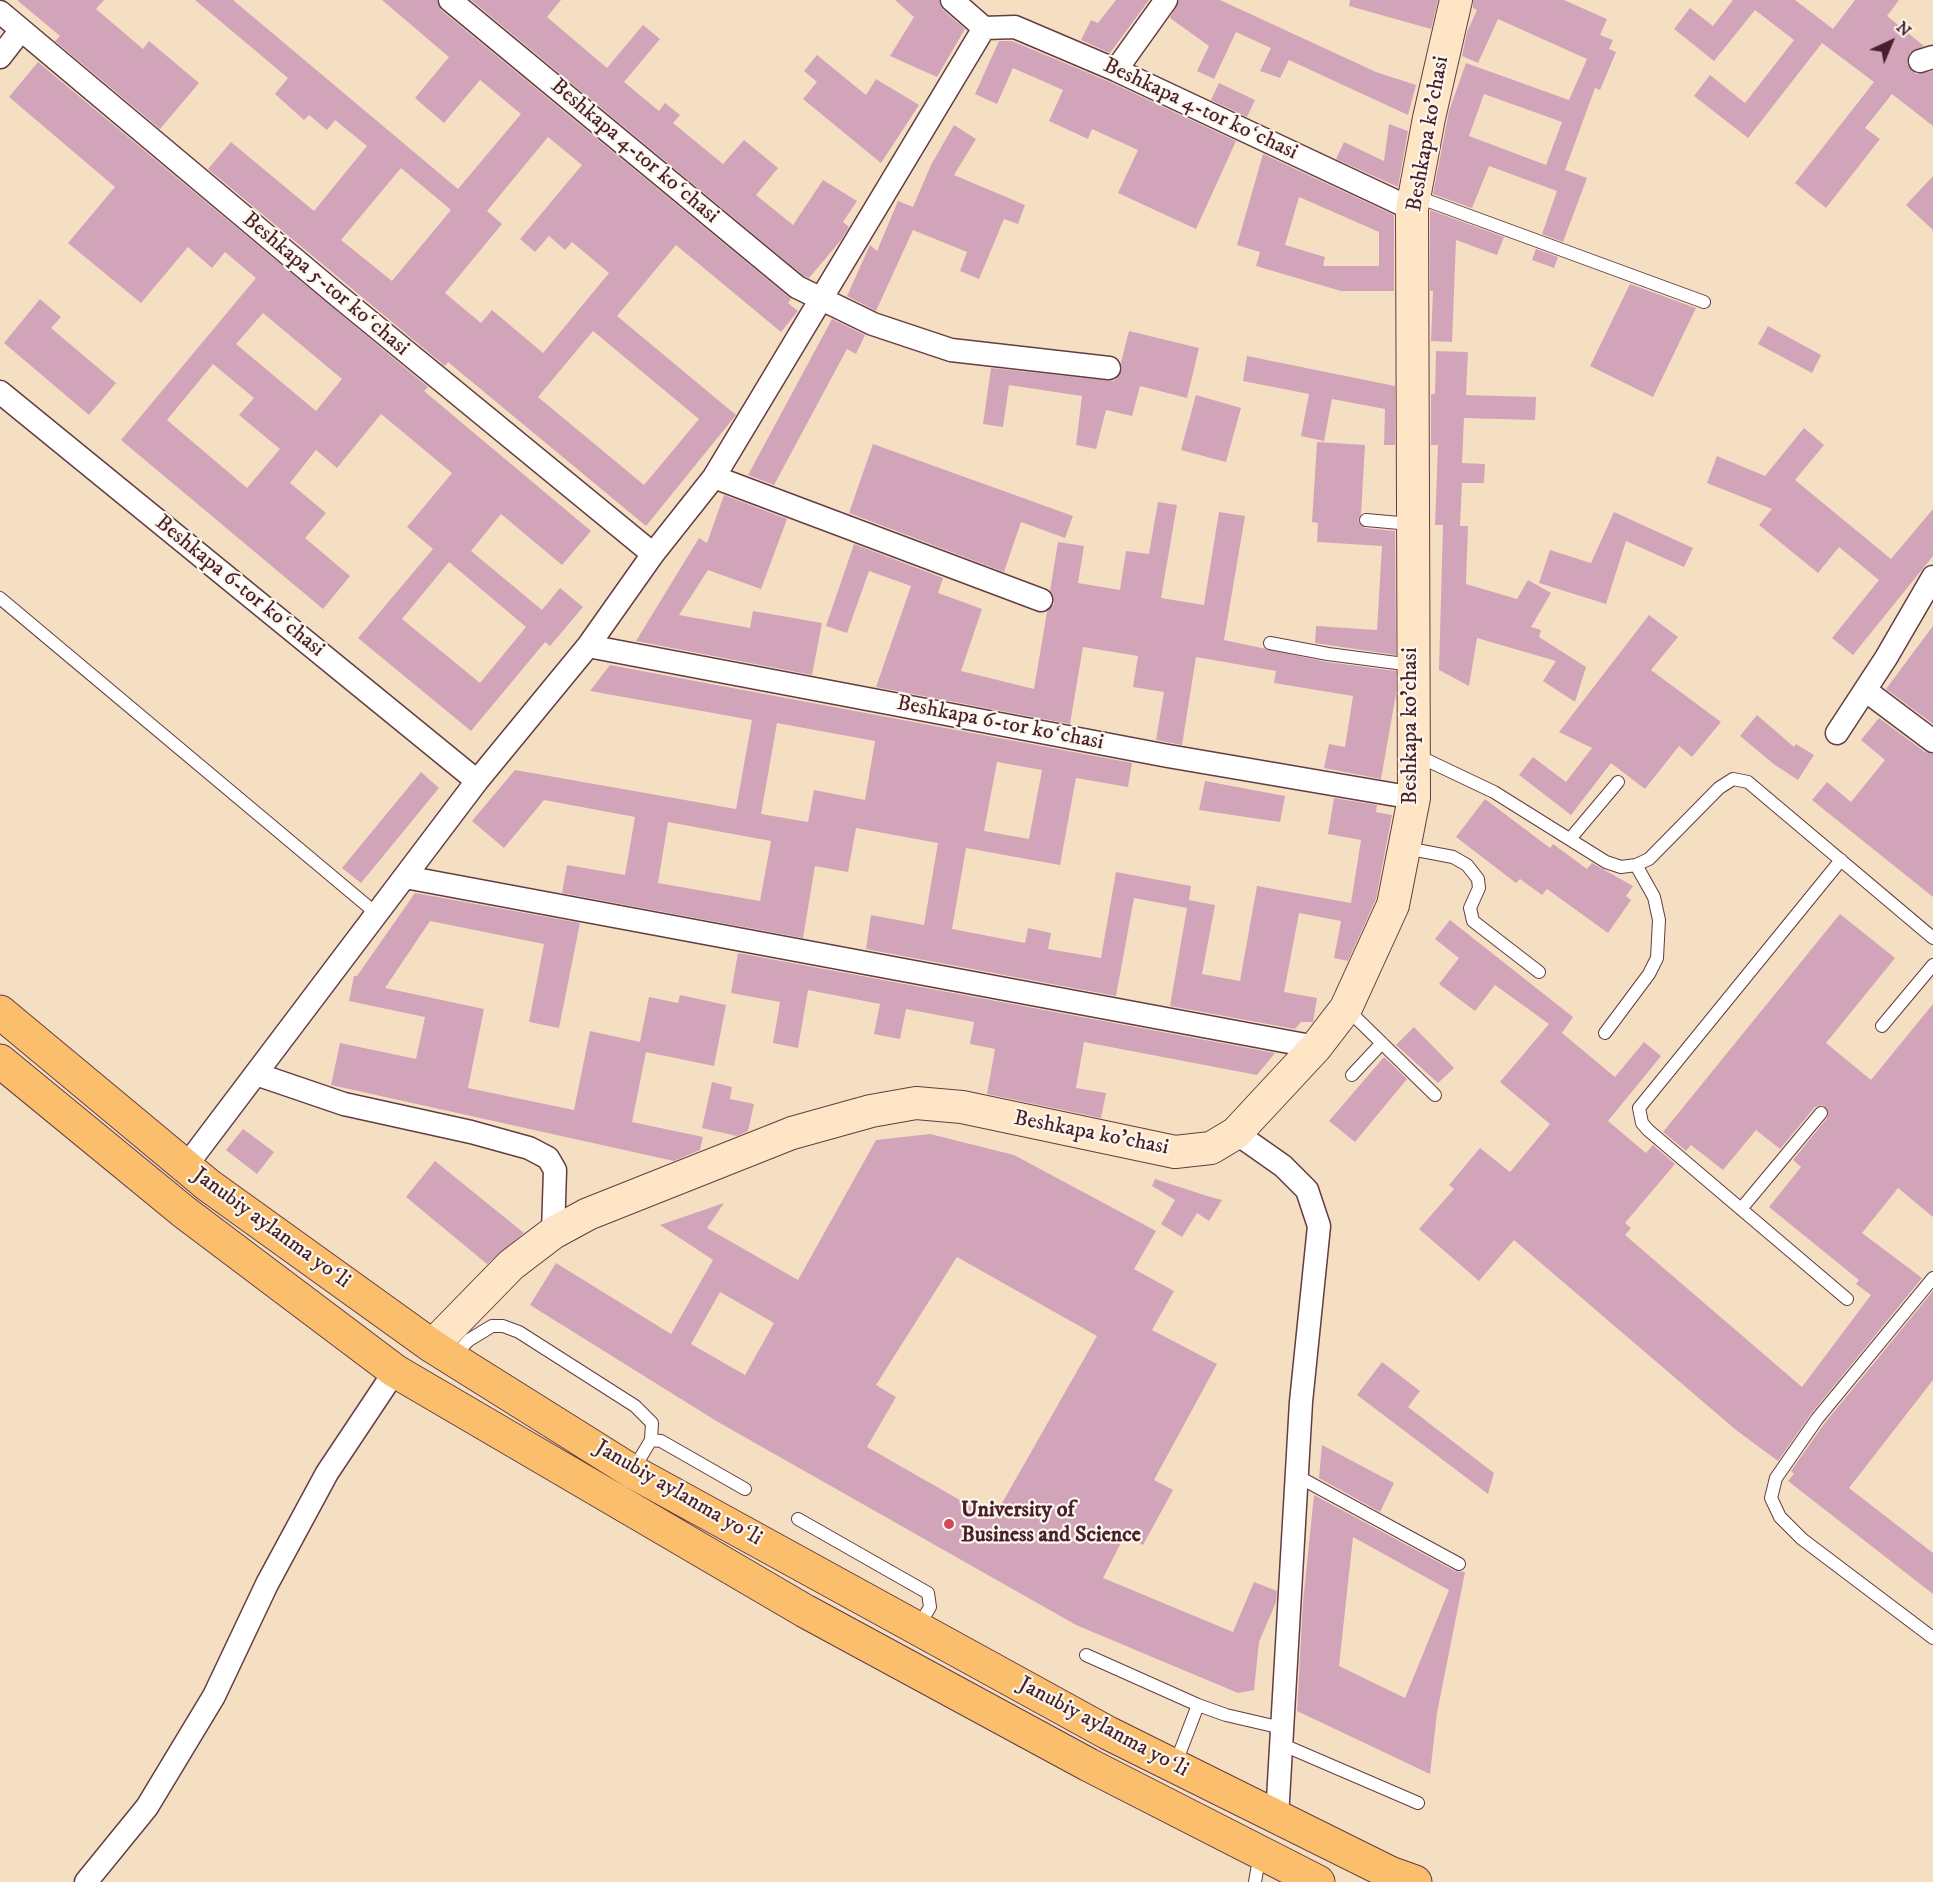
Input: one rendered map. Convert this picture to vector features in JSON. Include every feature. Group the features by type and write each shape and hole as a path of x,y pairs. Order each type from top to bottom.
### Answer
{"highway":[{"name":"Janubiy aylanma yoʻli","path":"0,1011 186,1166 442,1352 633,1472 1108,1733 1390,1873 1415,1882"},
{"name":"Janubiy aylanma yoʻli","path":"0,1061 184,1212 395,1371 805,1611 1089,1765 1258,1867 1318,1882"}],"street":[{"name":"Beshkapa 4-tor koʻchasi","path":"450,0 797,287 873,324 951,350 1109,368"},
{"path":"186,1166 477,782 588,646 653,554 714,477 984,28 952,0"},
{"path":"1116,70 1166,0"},
{"name":"Beshkapa ko'chasi","path":"442,1352 511,1266 553,1233 588,1214 792,1133 871,1111 916,1103 962,1107 1175,1152 1210,1148 1236,1133 1316,1047 1346,1008 1393,905 1414,798 1411,524 1413,203 1456,0"},
{"name":"Beshkapa 5-tor koʻchasi","path":"0,12 653,554"},
{"name":"Beshkapa 4-tor koʻchasi","path":"984,28 1015,27 1413,203"},
{"path":"0,57 21,30"},
{"name":"Beshkapa 6-tor koʻchasi","path":"0,392 477,782"},
{"path":"714,477 1041,600"},
{"path":"1837,733 1931,585"},
{"name":"Beshkapa 6-tor koʻchasi","path":"588,646 1168,756 1414,798"},
{"path":"1865,690 1933,741"},
{"path":"405,877 1316,1047"},
{"path":"256,1074 344,1104 471,1132 530,1149 548,1158 555,1170 553,1233"},
{"path":"1236,1133 1283,1166 1307,1190 1319,1226 1301,1402 1277,1817"},
{"path":"86,1882 153,1797 213,1696 267,1584 327,1473 395,1371"}],"lane":[{"path":"1413,203 1704,302"},
{"path":"1366,520 1411,524"},
{"path":"0,598 376,914"},
{"path":"1270,643 1328,654 1412,665"},
{"path":"1412,753 1494,792 1606,862 1622,867 1636,865 1649,859 1706,800 1733,779 1748,782 1933,938"},
{"path":"1569,839 1618,782"},
{"path":"1405,848 1453,857 1467,865 1478,879 1479,888 1470,908 1473,921 1539,972"},
{"path":"1841,860 1639,1108 1642,1123 1648,1130 1847,1299"},
{"path":"1605,1033 1649,974 1657,958 1659,920 1654,897 1636,865"},
{"path":"1882,1026 1933,965"},
{"path":"1346,1008 1435,1095"},
{"path":"1352,1075 1382,1043"},
{"path":"1741,1209 1821,1113"},
{"path":"1933,1278 1817,1419 1776,1478 1771,1498 1780,1517 1802,1539 1933,1638"},
{"path":"442,1352 469,1340 492,1326 503,1326 519,1332 635,1406 652,1423 651,1440 633,1472"},
{"path":"651,1440 670,1446 745,1489"},
{"path":"1297,1476 1459,1564"},
{"path":"798,1519 928,1593 930,1607 918,1628"},
{"path":"1086,1655 1198,1705 1282,1736 1418,1803"},
{"path":"1174,1766 1198,1705"}],"building":[{"path":"17,0 104,0 96,9 143,49 149,41 199,83 160,129 55,41 60,36"},
{"path":"195,0 233,0 458,189 521,114 480,80 444,123 415,98 449,57 382,0 437,0 441,10 791,299 788,303 798,311 781,332 676,245 617,316 736,415 646,526 448,362 445,366 208,169 231,142 314,211 367,146 335,120 327,130 309,115 304,120 275,94 288,78","holes":["548,137 582,165 520,239 535,252 549,236 565,250 572,242 609,273 543,353 492,310 481,323 445,293 502,224 487,211","401,168 451,210 392,281 341,240","593,331 699,419 644,485 538,397"]},
{"path":"471,0 561,0 547,17 607,68 643,25 660,39 624,82 659,111 665,103 680,115 673,123 723,164 744,140 778,168 756,195 793,225 823,180 857,201 843,222 849,227 841,240 809,278 804,276"},
{"path":"895,0 939,0 943,10 965,29 937,77 890,56 914,17"},
{"path":"1116,0 1149,0 1110,53 1081,40 1091,20 1098,23"},
{"path":"1179,0 1220,0 1376,72 1416,85 1408,115 1289,60 1280,78 1260,71 1271,48 1236,32 1214,79 1197,71 1209,46 1170,18"},
{"path":"1350,0 1438,0 1431,29 1349,6"},
{"path":"1473,0 1564,0 1607,19 1600,35 1613,40 1609,49 1616,52 1600,90 1595,88 1565,170 1587,178 1563,242 1542,234 1557,191 1489,166 1472,208 1433,194 1449,111 1466,63 1569,100 1587,59 1498,19 1478,63 1462,56 1467,32 1477,10 1473,8","holes":["1484,94 1562,122 1546,165 1469,136"]},
{"path":"1733,0 1795,0 1833,29 1855,0 1899,0 1887,16 1924,46 1910,52 1907,64 1916,74 1933,71 1933,126 1892,94 1865,128 1880,139 1826,208 1795,183 1874,82 1822,43 1748,138 1694,96 1710,75 1745,103 1794,40 1755,10 1714,61 1674,29 1690,8 1713,26"},
{"path":"999,41 1012,41 1110,82 1236,141 1196,229 1118,193 1138,150 1092,129 1088,139 1049,121 1063,90 1013,68 997,104 975,94"},
{"path":"817,55 866,95 876,79 919,105 881,163 803,99 817,82 804,71"},
{"path":"38,62 428,387 424,391 591,531 562,565 501,514 471,551 542,610 560,588 583,607 550,646 545,642 471,731 358,638 433,549 407,527 452,473 381,414 337,468 316,450 290,483 326,513 305,538 350,576 323,609 121,440 256,278 225,252 212,268 188,247 141,303 68,243 115,187 9,97","holes":["263,313 342,379 316,411 236,344","213,364 254,398 239,415 280,449 247,488 167,420","449,562 526,627 480,683 402,619"]},
{"path":"1219,83 1255,100 1247,117 1211,100"},
{"path":"1389,124 1408,131 1398,187 1336,159 1344,142 1384,161"},
{"path":"954,125 976,139 954,175 1025,205 1018,224 1004,219 979,279 960,271 967,252 913,230 876,311 847,296 870,245 877,251 898,201 913,207 931,165"},
{"path":"1263,154 1394,215 1394,291 1341,291 1256,266 1260,252 1237,245","holes":["1299,197 1379,232 1379,266 1323,266 1325,257 1285,245"]},
{"path":"1933,176 1933,230 1906,205"},
{"path":"1430,210 1504,237 1497,255 1456,240 1452,342 1431,341 1433,291 1430,291"},
{"path":"1536,249 1558,257 1554,268 1532,260"},
{"path":"1630,284 1696,308 1653,397 1590,366"},
{"path":"40,299 61,317 51,328 116,383 89,415 4,343"},
{"path":"832,319 865,335 856,354 847,349 774,485 748,475"},
{"path":"1768,326 1821,355 1812,373 1758,344"},
{"path":"1129,331 1199,348 1187,398 1140,386 1132,416 1106,410 1096,449 1076,445 1082,396 1009,385 1003,427 983,424 991,368 1114,381 1122,370 1121,362"},
{"path":"1436,351 1468,352 1466,395 1536,397 1535,420 1464,418 1462,463 1485,464 1484,483 1462,483 1460,526 1468,526 1466,584 1517,599 1528,580 1551,593 1531,627 1541,630 1539,637 1586,667 1575,702 1543,681 1556,661 1477,638 1469,686 1439,670 1443,525 1435,525 1438,445 1431,445 1431,394 1435,394"},
{"path":"1247,356 1395,386 1395,445 1384,445 1385,409 1332,399 1324,441 1301,436 1309,394 1243,381"},
{"path":"1196,395 1241,408 1226,462 1181,450"},
{"path":"1804,428 1824,445 1795,480 1891,559 1933,509 1933,556 1853,655 1832,638 1879,580 1839,547 1818,573 1759,525 1772,509 1707,483 1717,456 1765,476"},
{"path":"1317,442 1365,445 1361,514 1358,520 1365,528 1395,531 1396,655 1315,643 1316,626 1377,630 1382,546 1317,542 1318,523 1312,522"},
{"path":"873,444 1073,516 1065,538 1021,522 1004,572 849,513"},
{"path":"724,495 787,519 761,589 708,570 679,615 750,628 753,611 822,623 812,675 636,641 699,538 707,543"},
{"path":"1158,502 1177,505 1161,598 1204,605 1219,512 1245,516 1224,640 1327,662 1396,671 1396,694 1381,779 1324,768 1329,744 1345,747 1353,696 1274,683 1276,671 1196,657 1182,745 1156,740 1164,692 1133,687 1138,656 1083,647 1070,724 876,687 911,586 869,571 847,633 826,626 854,544 943,578 938,593 982,609 961,671 1034,689 1047,612 1054,604 1050,591 1058,542 1084,546 1078,583 1120,590 1126,551 1149,554"},
{"path":"1614,512 1693,548 1684,567 1626,541 1606,604 1539,583 1550,550 1591,563"},
{"path":"1649,615 1678,637 1651,670 1721,722 1692,757 1679,746 1645,789 1611,763 1571,815 1519,775 1533,757 1566,782 1592,748 1559,732"},
{"path":"1933,626 1933,724 1886,689"},
{"path":"610,665 1132,763 1128,787 1076,778 1060,865 966,848 952,929 1025,943 1028,928 1051,933 1048,949 1101,958 1116,872 1191,886 1189,900 1215,905 1202,974 1240,981 1257,886 1351,903 1361,840 1328,834 1334,798 1377,805 1376,812 1392,815 1376,899 1348,961 1334,958 1341,921 1299,913 1284,992 1317,998 1313,1022 1301,1022 1295,1029 1170,1006 1187,908 1134,898 1116,996 866,949 871,915 924,925 938,843 856,828 848,872 815,866 803,938 562,893 567,865 625,875 635,817 544,800 504,848 472,821 515,770 736,809 752,720 590,691","holes":["777,723 875,741 865,800 814,790 808,822 761,814","997,762 1042,770 1029,839 984,831","668,822 771,841 760,901 658,883"]},
{"path":"1757,715 1794,747 1796,744 1814,755 1798,780 1775,765 1740,736"},
{"path":"1879,718 1925,752 1933,754 1933,897 1812,800 1827,782 1851,802 1885,760 1861,740"},
{"path":"421,772 439,788 361,883 342,868"},
{"path":"1205,781 1285,796 1280,822 1199,810"},
{"path":"1485,799 1550,848 1553,844 1587,869 1592,863 1633,886 1626,896 1631,900 1608,933 1547,889 1542,895 1520,879 1516,883 1456,837"},
{"path":"415,893 580,923 559,1028 529,1022 544,944 430,921 385,988 484,1009 468,1088 574,1110 590,1031 640,1042 649,997 678,1003 680,995 726,1005 714,1066 646,1052 632,1122 703,1137 700,1150 674,1161 331,1085 340,1043 416,1059 425,1017 349,1001 354,976 357,976"},
{"path":"1840,914 1895,958 1826,1043 1871,1080 1933,1004 1933,1217 1898,1188 1862,1233 1922,1278 1811,1414 1778,1461 1736,1430 1514,1240 1479,1281 1419,1229 1454,1189 1449,1185 1480,1148 1510,1172 1550,1124 1500,1082 1549,1024 1495,985 1475,1011 1439,984 1459,958 1435,939 1450,920 1573,1017 1562,1033 1615,1077 1644,1042 1661,1056 1608,1121 1646,1153 1653,1145 1675,1164 1625,1223 1631,1228 1625,1235 1802,1387 1871,1295 1856,1284 1859,1280 1769,1207 1801,1167 1793,1160 1827,1118 1828,1110 1822,1105 1815,1107 1780,1149 1756,1130 1723,1170 1691,1145 1686,1151 1663,1132"},
{"path":"738,953 1275,1053 1257,1075 1084,1042 1076,1088 1106,1093 1101,1118 987,1094 995,1049 970,1044 974,1022 906,1009 900,1039 874,1034 880,1004 808,990 798,1048 773,1043 780,1002 731,993"},
{"path":"1414,1027 1454,1068 1438,1083 1396,1045"},
{"path":"1384,1057 1407,1079 1355,1142 1329,1121"},
{"path":"712,1082 732,1087 730,1099 754,1104 748,1131 737,1136 702,1128"},
{"path":"243,1129 274,1152 257,1174 226,1150"},
{"path":"930,1134 1014,1155 1156,1231 1134,1269 1174,1291 1152,1330 1217,1364 1154,1480 1173,1490 1143,1545 1125,1535 1103,1578 1233,1632 1254,1582 1277,1591 1276,1602 1259,1642 1254,1690 1238,1693 1076,1625 718,1422 530,1305 556,1263 671,1334 713,1260 660,1225 724,1203 707,1228 798,1280 876,1140","holes":["957,1257 1097,1336 993,1519 867,1447 896,1397 876,1385","720,1292 774,1323 745,1375 691,1344"]},
{"path":"435,1161 524,1233 487,1264 406,1197"},
{"path":"1155,1179 1222,1200 1209,1221 1197,1213 1182,1237 1161,1224 1175,1200 1152,1186"},
{"path":"1933,1291 1933,1380 1849,1488 1933,1553 1933,1594 1788,1481 1794,1474 1791,1471 1824,1424"},
{"path":"1382,1362 1420,1391 1408,1407 1494,1473 1488,1494 1357,1395"},
{"path":"1322,1445 1394,1483 1380,1512 1319,1478"},
{"path":"1314,1495 1455,1571 1465,1572 1437,1713 1430,1774 1297,1711 1303,1602","holes":["1353,1537 1449,1590 1405,1698 1339,1666"]}],"place":[{"name":"University of Business and Science","path":"949,1524"}]}
